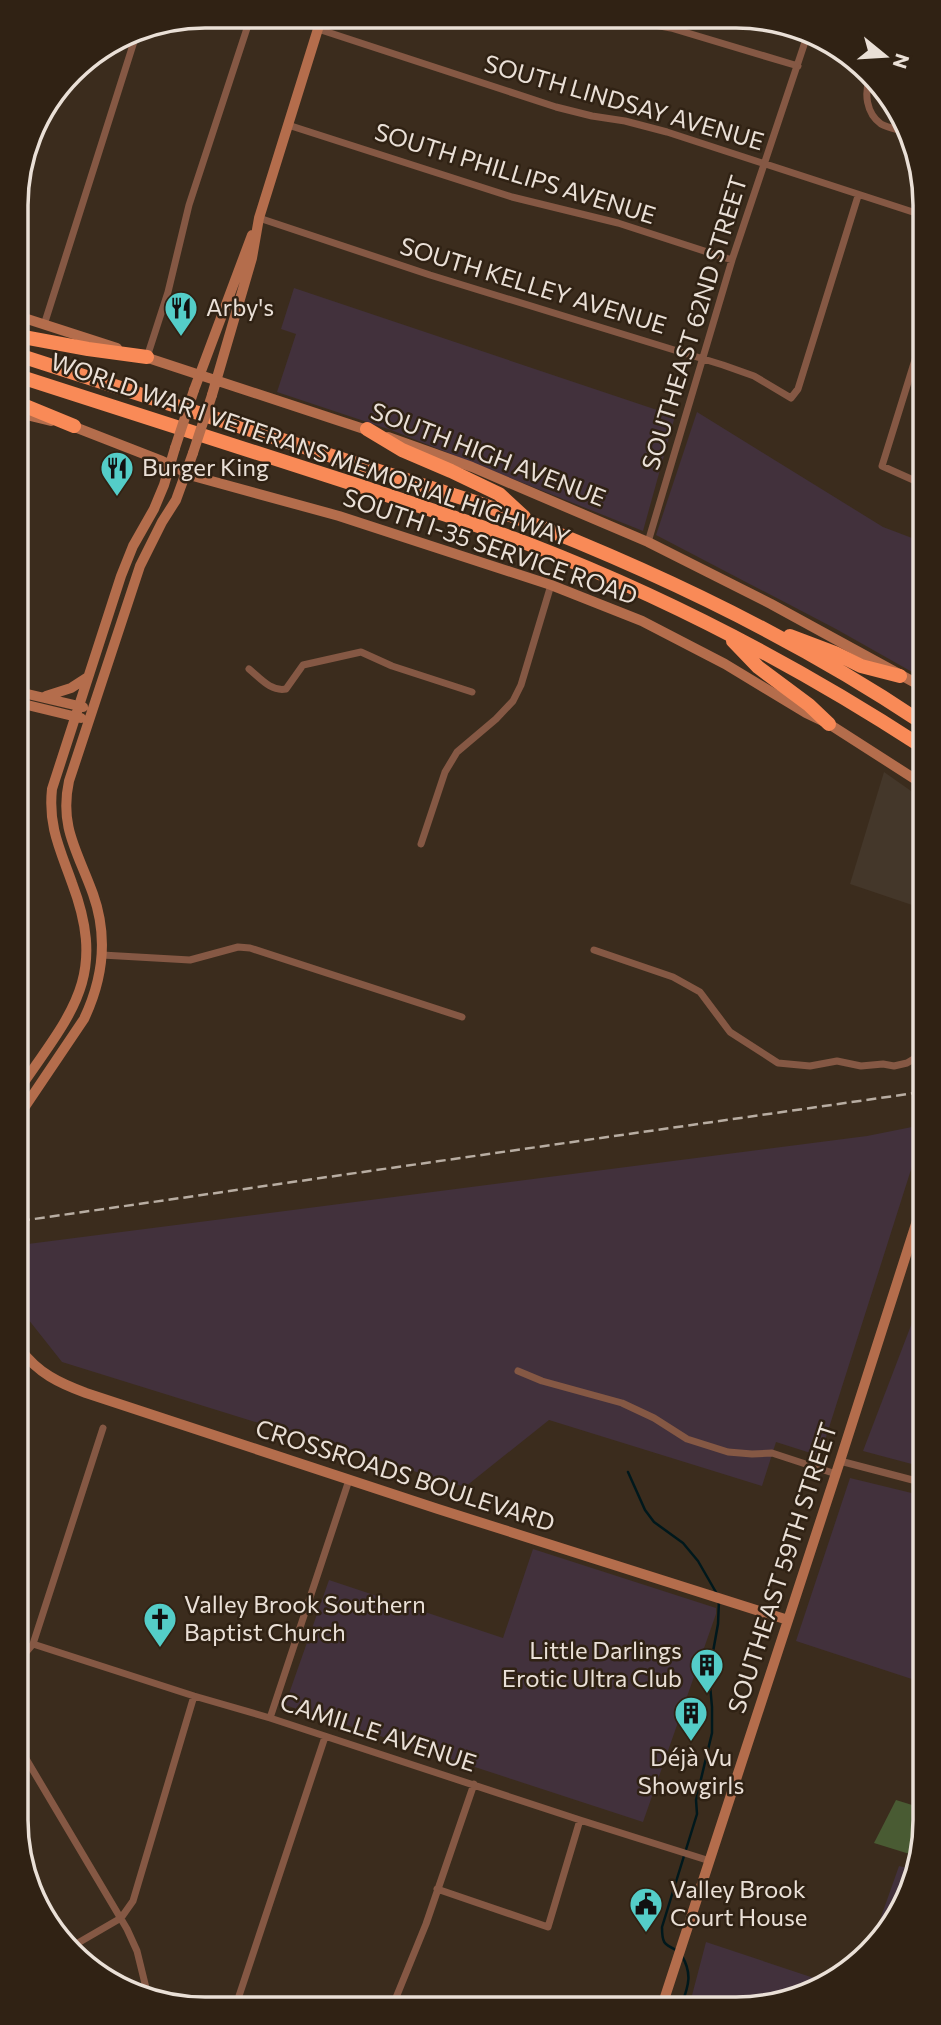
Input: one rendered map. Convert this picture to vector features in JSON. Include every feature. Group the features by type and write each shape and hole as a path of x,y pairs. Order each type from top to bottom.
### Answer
{"highway":[{"path":"28,337 147,357"},
{"name":"WORLD WAR I VETERANS MEMORIAL HIGHWAY","path":"28,358 484,505 530,523 611,556 734,614 828,664 913,717"},
{"name":"WORLD WAR I VETERANS MEMORIAL HIGHWAY","path":"28,379 350,483 530,545 630,586 725,632 850,701 913,741"},
{"path":"28,407 74,426"},
{"path":"367,429 402,450 499,494 530,523"},
{"path":"734,614 835,653 861,666 900,676"},
{"path":"725,632 758,667 809,705 829,724"}],"main road":[{"path":"28,1076 73,1009 85,974 87,956 85,921 57,845 51,817 52,789 130,553 164,485 194,390 242,256 259,218 318,29"},
{"path":"28,1097 34,1093 87,1011 99,976 102,955 100,919 70,835 65,809 69,781 139,566 176,500 193,453 252,258 259,218"},
{"name":"SOUTH HIGH AVENUE","path":"28,319 367,429 472,467 648,542 771,604 913,682"},
{"name":"SOUTH I-35 SERVICE ROAD","path":"28,415 74,426 186,472 315,509 551,585 642,621 725,664 829,724 913,778"},
{"path":"38,696 62,692 88,677"},
{"path":"28,694 90,715"},
{"path":"28,704 76,711"},
{"path":"28,1090 34,1093"},
{"name":"SOUTHEAST 59TH STREET","path":"665,1997 913,1235"},
{"name":"CROSSROADS BOULEVARD","path":"28,1359 36,1369 67,1386 349,1480 788,1620"}],"street":[{"path":"147,357 168,292 189,205 247,28"},
{"path":"671,28 798,66"},
{"name":"SOUTH LINDSAY AVENUE","path":"318,29 556,107 625,121 766,163 913,212"},
{"name":"SOUTHEAST 62ND STREET","path":"648,542 732,260 805,42"},
{"path":"44,325 134,43"},
{"path":"866,91 874,117 880,123 895,128"},
{"name":"SOUTH PHILLIPS AVENUE","path":"288,125 512,197 618,223 732,260"},
{"name":"SOUTH KELLEY AVENUE","path":"259,218 430,275 754,376 791,398 798,389 858,196"},
{"path":"913,366 882,466 913,480"},
{"path":"421,844 445,772 457,752 513,701 521,685 551,585"},
{"path":"249,669 272,688 279,690 286,689 303,665 361,653 472,692"},
{"path":"102,955 190,960 238,947 250,948 462,1017"},
{"path":"594,950 673,977 700,992 730,1032 778,1062 810,1066 837,1061 860,1066 894,1066 913,1059"},
{"path":"518,1371 542,1381 622,1403 654,1418 687,1439 728,1452 772,1453 836,1474"},
{"path":"28,1650 33,1644 103,1428"},
{"path":"840,1461 913,1480"},
{"path":"270,1717 349,1480"},
{"name":"CAMILLE AVENUE","path":"33,1644 194,1696 270,1717 710,1861"},
{"path":"78,1943 121,1918 133,1901 194,1696"},
{"path":"239,1997 325,1737"},
{"path":"28,1762 121,1918 136,1951 146,1987"},
{"path":"396,1997 426,1924 474,1784"},
{"path":"437,1889 548,1927 580,1820"}],"shaded area":[{"path":"294,288 675,416 643,531 391,430 277,392 296,334 281,329"},
{"path":"697,412 883,527 913,538 913,672 836,629 656,535"},
{"path":"884,772 913,792 913,905 850,884"},
{"path":"913,1127 913,1163 820,1456 776,1442 762,1486 549,1420 465,1487 62,1362 28,1319 28,1244 867,1136"},
{"path":"913,1320 913,1464 863,1451"},
{"path":"850,1478 913,1493 913,1679 796,1641"},
{"path":"533,1549 716,1608 643,1822 285,1705 329,1580 503,1638"},
{"path":"899,1866 906,1868 895,1898 878,1925"},
{"path":"706,1942 815,1978 782,1991 759,1995 692,1997"}],"green space":[{"path":"896,1800 913,1805 910,1854 874,1843"}],"waterway":[{"path":"628,1472 645,1510 654,1522 683,1543 698,1561 717,1594"},
{"path":"678,1951 665,1943 662,1927 697,1814 696,1800 712,1733 709,1674 718,1624 719,1600"},
{"path":"682,1956 688,1979 684,1997"}],"railway":[{"path":"28,1220 913,1093"}],"place":[{"name":"Arby's","path":"181,338"},
{"name":"Burger King","path":"117,498"},
{"name":"Valley Brook Southern Baptist Church","path":"160,1649"},
{"name":"Little Darlings Erotic Ultra Club","path":"707,1695"},
{"name":"Déjà Vu Showgirls","path":"691,1743"},
{"name":"Valley Brook Court House","path":"646,1934"}]}
